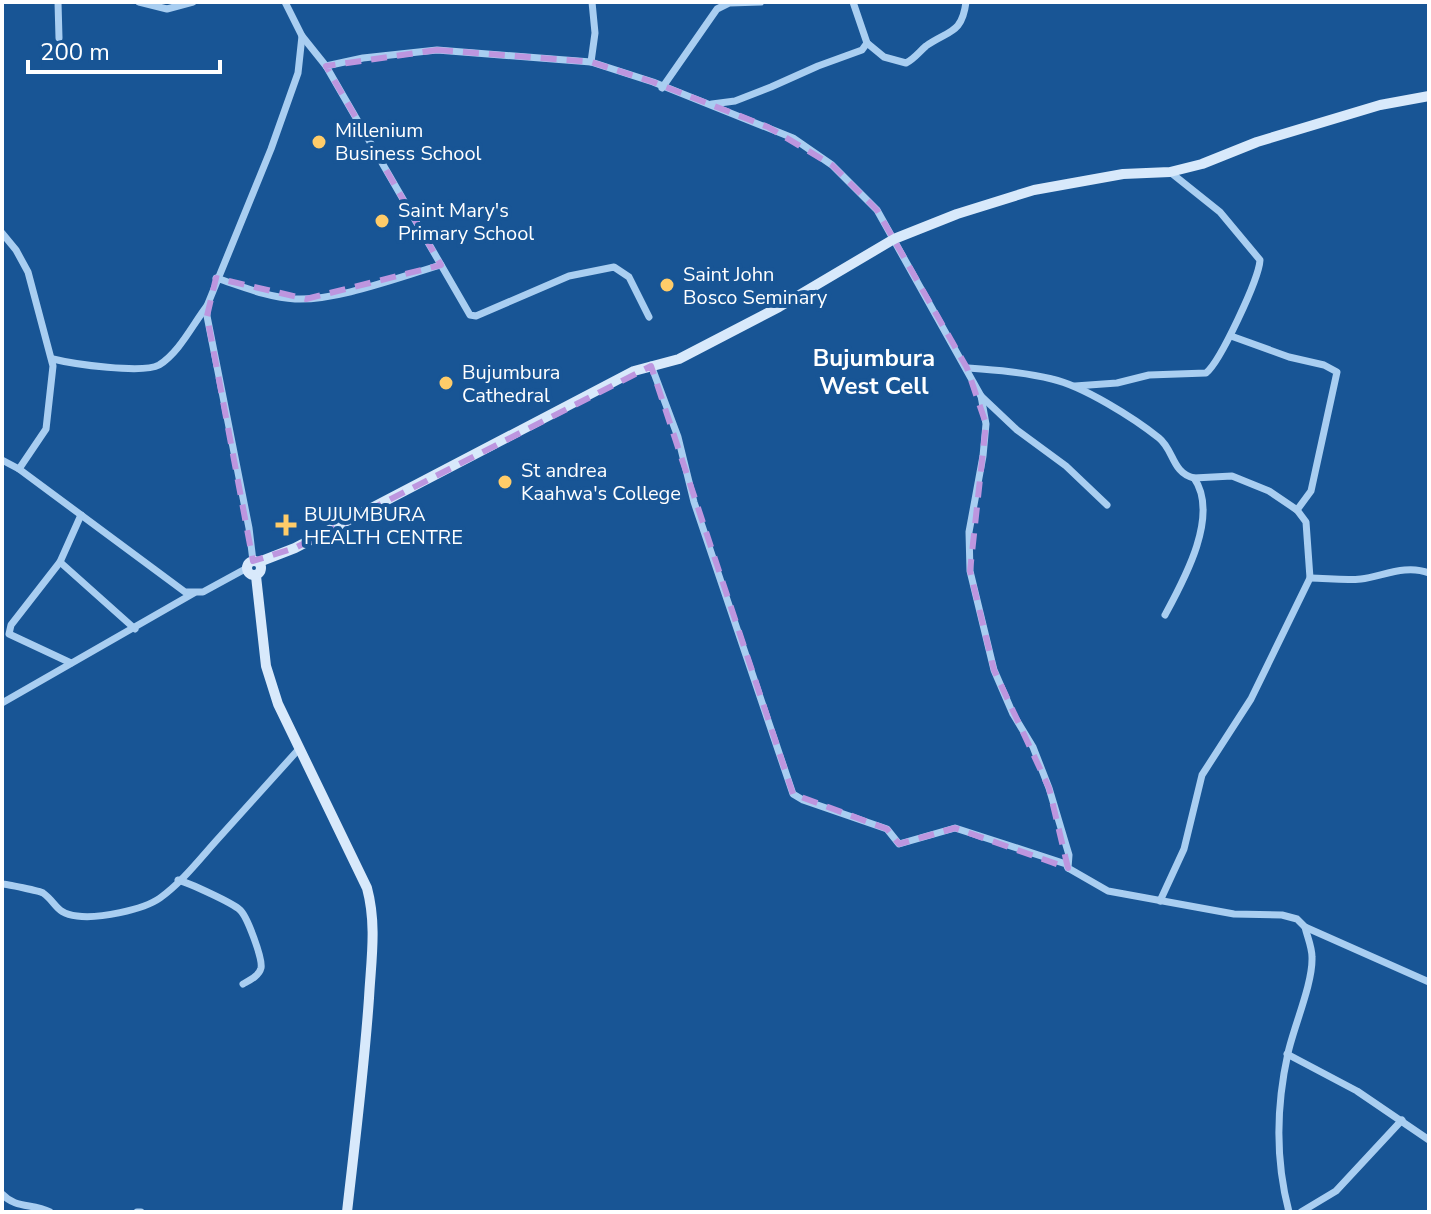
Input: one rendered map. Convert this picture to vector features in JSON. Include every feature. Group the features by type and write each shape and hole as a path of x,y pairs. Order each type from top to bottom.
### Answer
{"street":[{"path":"58,2 59,38"},
{"path":"139,2 167,9 193,2"},
{"path":"285,2 302,36 326,66 468,312 473,316 569,276 614,267 629,277 649,317"},
{"path":"591,62 595,33 592,2"},
{"path":"662,88 717,9 729,3 761,2"},
{"path":"853,2 867,43 884,57 906,63 924,47 958,27 964,18 966,2"},
{"path":"302,36 298,73 271,149 216,278 207,316 249,528 266,666 298,750 367,888 373,919 365,1059 347,1212"},
{"path":"710,104 735,101 862,50 867,43"},
{"path":"326,66 411,51 437,50 591,62 768,127 812,150 832,165 877,210 981,396 986,424 969,532 970,571 994,670 1013,714 1033,747 1049,788 1069,855 1068,868"},
{"path":"2,460 19,469 185,592 203,592 295,548 620,378 651,365 679,359 779,307 894,239 957,214 1034,190 1123,174 1170,172 1202,164 1268,138 1380,105 1429,96"},
{"path":"1075,386 1117,383 1149,375 1206,373 1213,368 1231,336 1260,260 1220,212 1170,172"},
{"path":"2,233 28,272 53,359 46,429 19,469"},
{"path":"216,278 277,297 306,299 327,297 441,265"},
{"path":"53,359 76,365 151,368 170,356 207,306"},
{"path":"1231,336 1289,357 1324,365 1337,372 1311,491 1297,510"},
{"path":"651,365 678,437 699,517 793,794 887,829 899,844 955,828 1066,864 1108,891 1234,914 1282,915 1297,919 1305,927 1429,982"},
{"path":"967,368 1012,371 1075,386 1160,439 1175,465 1186,476 1232,476 1269,491 1297,510 1306,522 1310,578 1251,699 1202,775 1184,849 1160,901"},
{"path":"981,396 1017,430 1066,466 1107,505"},
{"path":"1165,615 1188,573 1197,542 1204,506 1203,490 1194,478"},
{"path":"71,663 9,634 11,625 60,562 81,515"},
{"path":"60,562 135,629"},
{"path":"1310,578 1362,579 1415,569 1429,573"},
{"path":"2,703 194,593"},
{"path":"2,884 44,893 59,911 76,916 100,916 160,899 298,750"},
{"path":"178,880 229,903 246,918 261,964 258,973 243,984"},
{"path":"1289,1212 1280,1178 1277,1125 1287,1054 1310,971 1312,956 1305,927"},
{"path":"1287,1054 1357,1091 1429,1140"},
{"path":"1301,1212 1336,1191 1402,1120"},
{"path":"2,1194 17,1206 36,1206 50,1212"}],"highlighted area":[{"path":"437,50 591,62 653,82 768,127 832,165 877,210 967,368 986,424 970,571 994,670 1049,788 1068,868 955,828 899,844 887,829 793,794 651,366 295,548 253,561 207,316 216,278 306,299 441,265 326,66"}],"place":[{"name":"Millenium Business School","path":"319,142"},
{"name":"Saint Mary's Primary School","path":"382,221"},
{"name":"Saint John Bosco Seminary","path":"667,285"},
{"name":"Bujumbura Cathedral","path":"446,383"},
{"name":"St andrea Kaahwa's College","path":"505,482"},
{"name":"BUJUMBURA HEALTH CENTRE","path":"286,525"}],"district":[{"name":"Bujumbura West Cell","path":"874,372"}]}
